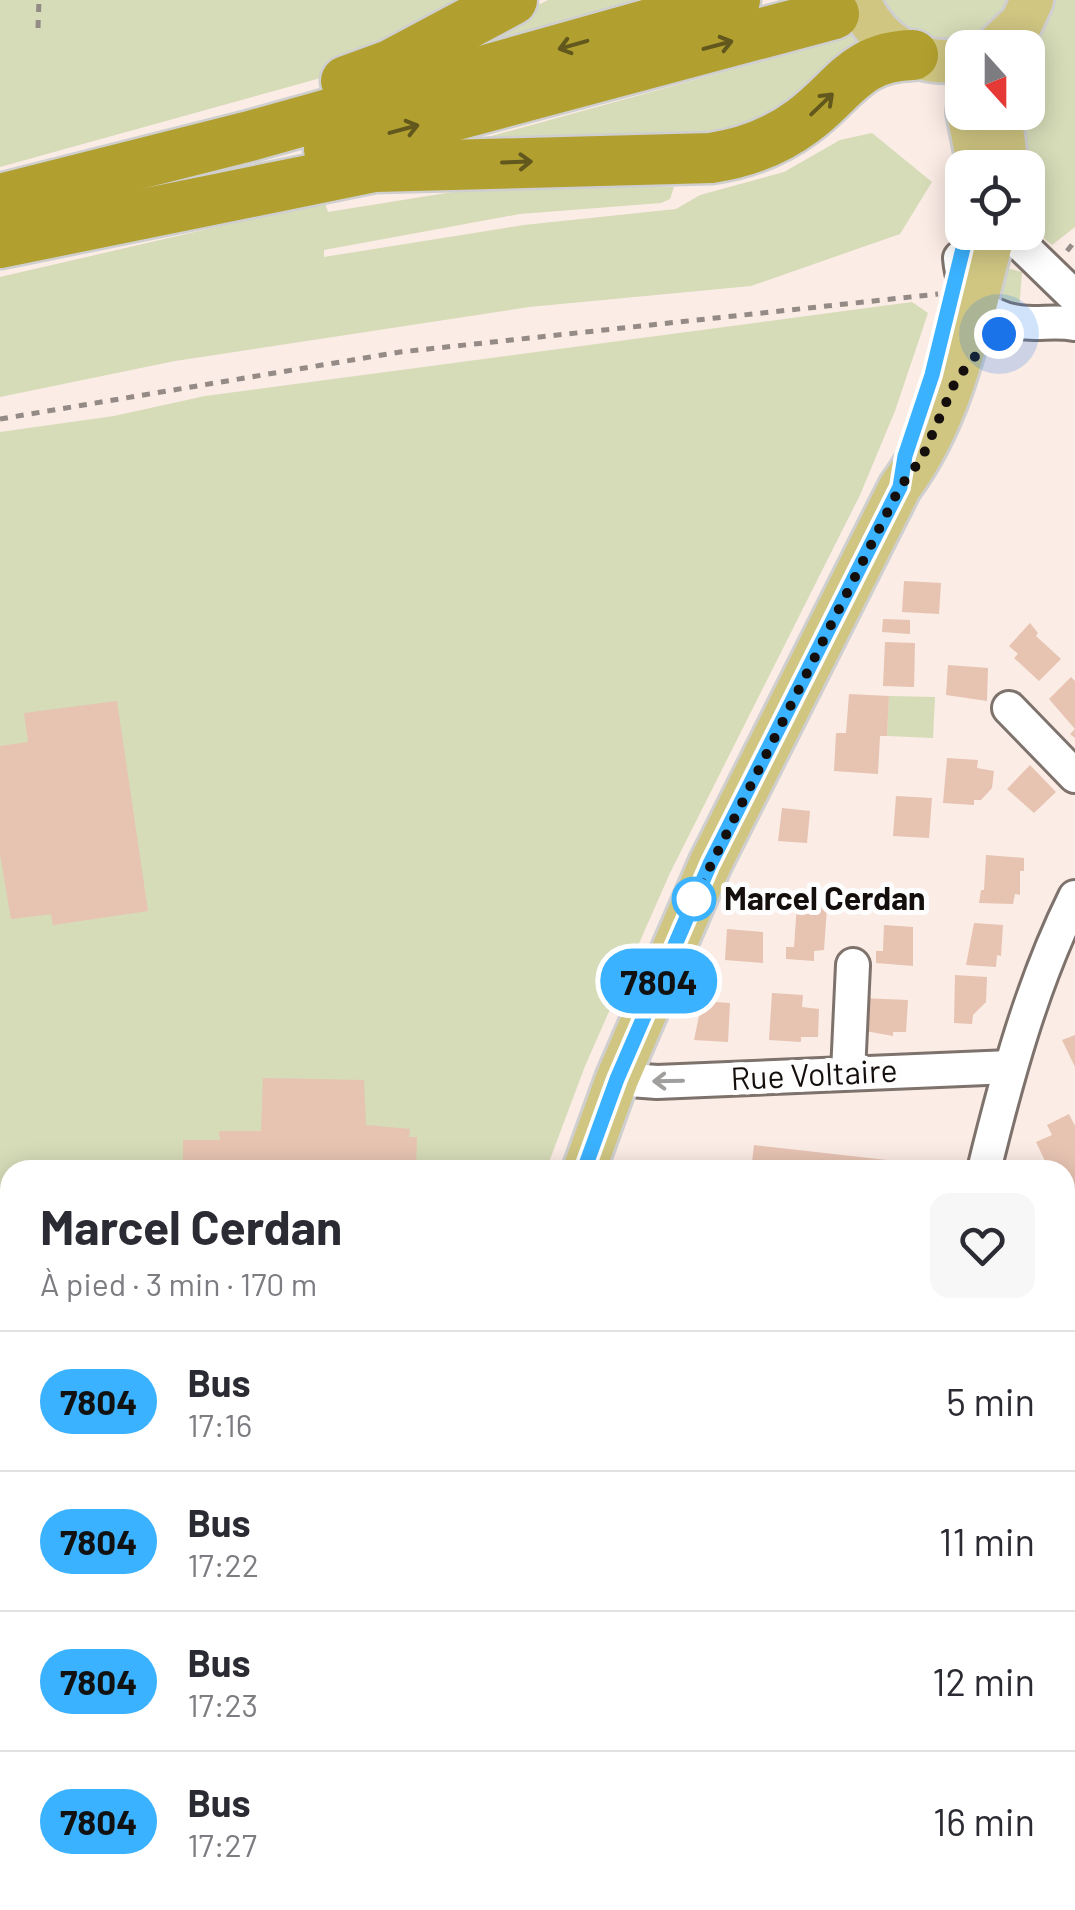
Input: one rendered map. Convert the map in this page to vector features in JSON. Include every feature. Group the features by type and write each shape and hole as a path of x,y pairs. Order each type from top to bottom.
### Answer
{"highway":[{"path":"2,221 248,118 390,65 512,0"},
{"path":"2,221 250,136 735,0"},
{"path":"2,221 258,168 847,7"},
{"path":"2,221 374,167 740,154 807,119 860,69 883,58 934,58"}],"main road":[{"path":"1015,30 1032,0"},
{"path":"847,7 869,21 881,35 934,58"},
{"path":"900,487 905,456 964,272 980,250"},
{"path":"588,1160 617,1079 710,864 900,487 922,458 956,380 964,272"}],"street":[{"path":"1027,250 1075,297"},
{"path":"964,272 997,316 1022,323"},
{"path":"956,380 999,334 1022,323 1056,320 1075,324"},
{"path":"1009,708 1075,776"},
{"path":"987,1160 1010,1067 1052,943 1075,896"},
{"path":"848,1074 853,965"},
{"name":"Rue Voltaire","path":"617,1079 656,1082 1010,1067"}],"path":[{"path":"38,28 40,0"},
{"path":"0,420 400,352 964,272"}],"green space":[{"path":"0,0 478,0 353,69 0,167"},
{"path":"548,0 661,0 428,62"},
{"path":"839,0 856,36 856,45 755,134 466,143 847,38"},
{"path":"875,0 1014,0 987,30 945,30 945,44 907,38"},
{"path":"1053,0 1075,0 1075,227 1052,245 1045,239 1045,150 1025,150 1022,130 1045,130 1045,30 1036,30"},
{"path":"872,133 932,182 900,234 751,286 529,307 175,361 0,397 0,277 303,207 325,203 328,212 496,185 674,187 670,199 661,203 520,214 324,250 324,257 524,225 676,209 700,195 784,172 840,140"},
{"path":"1006,268 1022,272 1019,310 990,298"},
{"path":"912,302 928,313 895,411 860,495 670,873 585,1066 550,1160 0,1160 0,432 114,416 205,396"},
{"path":"889,696 935,697 933,738 887,736"}],"building":[{"path":"904,581 941,583 939,614 902,612"},
{"path":"883,619 910,620 910,634 882,632"},
{"path":"1030,623 1038,633 1036,636 1061,659 1039,681 1014,658 1018,654 1009,646"},
{"path":"885,642 915,643 914,687 883,686"},
{"path":"948,665 988,668 987,701 946,695"},
{"path":"1071,677 1075,681 1075,729 1049,699"},
{"path":"849,694 889,696 887,736 880,736 878,774 834,771 836,733 846,733"},
{"path":"117,701 148,911 53,925 51,914 11,919 0,854 0,746 28,742 24,713"},
{"path":"947,758 978,760 977,768 994,771 992,788 981,800 974,800 974,805 943,803"},
{"path":"1030,765 1056,792 1034,813 1007,789"},
{"path":"896,796 932,798 929,838 893,836"},
{"path":"782,808 810,811 807,843 778,841"},
{"path":"986,855 1024,858 1020,895 1015,894 1013,904 979,903 984,890"},
{"path":"797,904 827,907 824,950 814,951 814,961 786,959 786,947 794,947"},
{"path":"974,923 1003,925 1001,956 997,955 996,967 966,965"},
{"path":"884,925 913,927 913,966 876,963 876,951 883,951"},
{"path":"727,929 763,932 763,963 725,960"},
{"path":"955,975 987,977 986,1002 973,1015 972,1024 954,1023"},
{"path":"772,993 803,995 802,1007 819,1009 818,1037 801,1037 801,1042 769,1040"},
{"path":"861,998 908,1000 906,1032 893,1032 893,1036 860,1030"},
{"path":"702,1001 730,1003 728,1042 694,1040"},
{"path":"1075,1035 1075,1067 1062,1040"},
{"path":"263,1078 364,1080 366,1125 410,1129 409,1137 417,1137 416,1160 183,1160 183,1140 220,1140 219,1131 261,1131"},
{"path":"1069,1114 1075,1126 1075,1160 1045,1160 1036,1142 1052,1135 1047,1125"},
{"path":"754,1145 887,1160 752,1160"}],"tunnel":[{"path":"834,14 897,0"}],"bus line":[{"name":"7804","path":"588,1160 617,1079 710,864 900,487 905,456 932,375 962,250"}],"place":[{"name":"Marcel Cerdan","path":"694,899"}],"route":[{"path":"694,899 900,487 922,458 956,380 999,334"}]}
